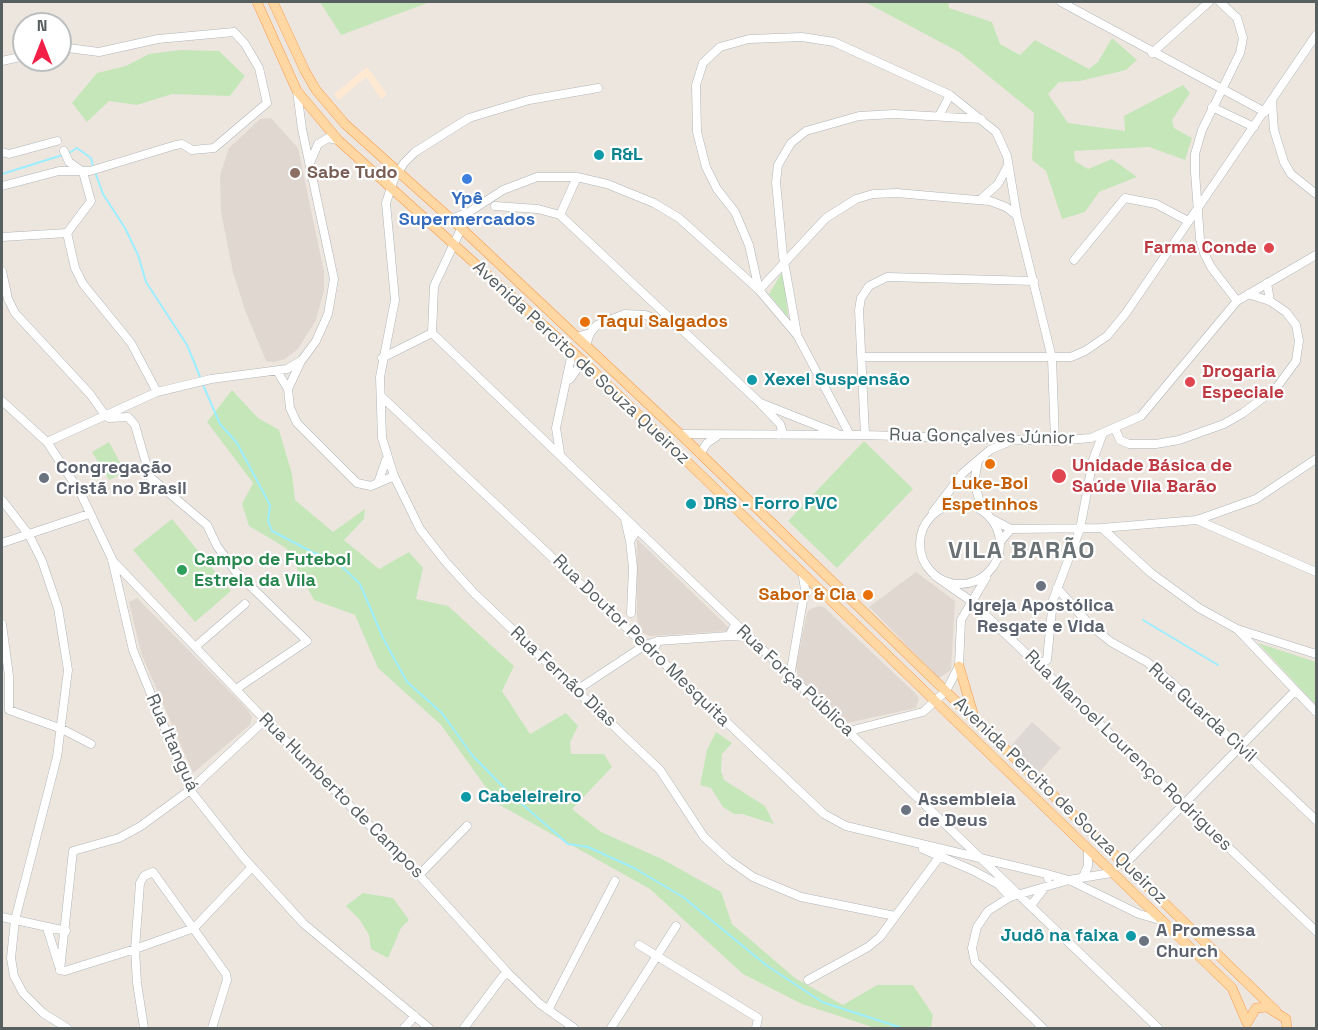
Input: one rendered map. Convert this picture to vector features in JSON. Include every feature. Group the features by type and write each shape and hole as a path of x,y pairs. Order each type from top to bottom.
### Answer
{"main road":[{"name":"Avenida Percito de Souza Queiroz","path":"257,2 297,91 338,140 583,362 803,577 1232,988 1248,1026"},
{"name":"Avenida Percito de Souza Queiroz","path":"273,2 316,90 345,124 461,228 680,434 1276,1011 1286,1024"},
{"path":"583,362 600,364 629,391 639,396"},
{"path":"700,454 699,461 703,477"},
{"path":"959,666 976,722"},
{"path":"1248,1026 1252,1012 1259,1007 1276,1011"}],"street":[{"path":"1064,2 1221,90 1262,115 1274,130"},
{"path":"1152,53 1209,2"},
{"path":"1220,2 1237,18 1243,38 1240,53 1212,107 1195,154 1200,239 1211,267 1237,301"},
{"path":"2,186 59,171 86,171 101,168 176,145 182,144 192,150 214,148 267,103 259,68 245,44 234,32 158,39 99,52 72,49"},
{"path":"862,357 1071,357 1085,351 1107,336 1126,313 1317,34"},
{"path":"759,290 749,245 739,220 706,167 697,132 694,101 699,70 707,58 720,47 749,39 802,38 834,42 950,95 982,119 996,132 1004,145 1017,216 1052,358 1055,441"},
{"path":"378,483 386,458 381,414 382,358 395,300 386,210 390,187 398,172 404,163 436,137 489,110 598,88"},
{"path":"288,388 302,360 324,327 334,279 297,91"},
{"path":"939,117 950,95"},
{"path":"1272,102 1274,130 1291,174 1317,194"},
{"path":"1212,107 1254,127"},
{"path":"797,335 785,262 776,182 778,165 791,143 806,130 859,116 894,114 982,119"},
{"path":"310,164 318,144 328,138 338,140"},
{"path":"2,152 9,154 57,141"},
{"path":"64,151 69,162 86,171"},
{"path":"389,164 404,163"},
{"path":"980,200 998,184 1008,166"},
{"path":"2,237 67,233 91,201 86,171"},
{"path":"451,219 469,212 512,186 537,177 577,177 633,193 678,218 759,290 797,335 845,435"},
{"path":"560,215 577,177"},
{"path":"759,290 826,218 856,199 873,194 897,193 980,200 1006,207 1017,216"},
{"path":"489,198 495,206"},
{"path":"1074,260 1125,198 1156,204 1188,221"},
{"path":"478,205 538,209 560,215 759,402 780,424 782,430 779,435"},
{"path":"382,358 432,333 434,286 469,212"},
{"path":"67,233 75,268 83,284 131,342 157,392"},
{"name":"Rua Gonçalves Júnior","path":"680,434 866,435 1055,441 1091,438 1141,416 1237,301 1317,255"},
{"path":"2,271 8,299 15,313 90,394 105,415 109,418 128,417 140,436 150,477 207,525 217,546 236,572 307,641 236,689"},
{"path":"866,435 859,304 864,291 877,280 893,277 1034,281"},
{"path":"1267,283 1270,301"},
{"path":"1115,429 1120,440 1129,444 1179,440 1224,424 1244,413 1277,387 1294,367 1299,341 1293,319 1270,301 1248,294"},
{"path":"653,318 659,313 658,307"},
{"path":"586,345 590,333 597,325 625,314 653,318 680,328"},
{"name":"Rua Força Pública","path":"432,333 560,453 735,626 1032,904 1158,1029"},
{"path":"576,337 590,333"},
{"path":"560,453 556,428 568,383 572,352"},
{"path":"47,442 157,392 208,379 278,371 302,360"},
{"path":"568,383 583,362"},
{"path":"278,371 288,388 290,408 297,423 357,483 366,487 394,476"},
{"name":"Rua Doutor Pedro Mesquita","path":"381,396 824,814 846,826 942,853"},
{"name":"Rua Itanguá","path":"2,401 47,442 80,492 112,559 133,650 190,790 252,867 304,924 429,1029"},
{"path":"759,402 845,435"},
{"path":"381,414 387,409 395,409"},
{"path":"543,438 556,428"},
{"path":"1037,664 1047,660 1053,600 1080,529 1093,460 1103,433"},
{"path":"700,454 707,443 721,436"},
{"path":"994,566 979,580 964,584 949,583 935,576 925,565 920,550 920,535 926,521 948,490 998,445 1018,440"},
{"name":"Rua Fernão Dias","path":"386,458 420,529 445,561 474,593 660,770 704,837 753,877 801,897 895,916"},
{"path":"926,521 945,506 962,504 977,508 1011,530 1102,528 1197,520 1256,499 1317,459"},
{"path":"946,691 959,666 960,625 971,601 994,566 1000,542 997,529 976,491 978,461"},
{"path":"2,500 29,535 51,586 65,642 68,670 62,729 15,920 11,945 14,976 23,993 43,1013 67,1029"},
{"path":"2,543 89,514"},
{"path":"624,518 630,541 633,568 631,613 628,627"},
{"path":"1197,520 1317,572"},
{"path":"1102,528 1151,573 1199,608 1237,629 1317,654"},
{"path":"630,541 637,530"},
{"path":"1000,542 1011,530"},
{"name":"Rua Humberto de Campos","path":"112,559 265,720 418,874 508,973 548,1010 574,1029"},
{"name":"Rua Manoel Lourenço Rodrigues","path":"935,576 971,601 1317,931"},
{"path":"790,676 805,589 803,577"},
{"path":"121,595 123,589 129,585 139,587"},
{"name":"Rua Guarda Civil","path":"1058,588 1090,625 1111,642 1147,662 1171,682 1317,820"},
{"path":"195,647 245,604"},
{"path":"620,620 631,613"},
{"path":"2,624 9,676 9,710 62,729 91,744"},
{"path":"729,636 735,626"},
{"path":"1237,629 1317,712"},
{"path":"577,690 645,645 658,641 729,636 747,637"},
{"path":"657,656 654,649 658,641"},
{"name":"Avenida Percito de Souza Queiroz","path":"935,702 946,691"},
{"path":"1124,865 1295,691"},
{"path":"849,731 923,712 935,702"},
{"path":"60,970 73,850 119,838 141,826 190,790 265,720"},
{"path":"418,874 467,826"},
{"path":"1083,877 1089,860 1088,851"},
{"path":"808,980 868,947 880,937 942,853"},
{"path":"942,853 982,858 1069,880 1139,914 1161,920"},
{"path":"942,853 989,879 1010,897"},
{"path":"60,970 65,971 194,928 252,867"},
{"path":"144,1029 137,983 135,949 140,883 144,876 153,872 227,976 212,1029"},
{"path":"1043,1029 975,962 972,948 978,927 988,911 1010,897 1069,880 1112,873"},
{"path":"1032,904 1048,885 1047,874"},
{"path":"548,1010 615,881"},
{"path":"2,917 66,931"},
{"path":"611,1029 676,926"},
{"path":"47,928 60,970"},
{"path":"639,945 758,1018 756,1029"},
{"path":"464,1029 503,976 508,973"},
{"path":"404,1029 415,1016"},
{"path":"1286,1024 1295,1029"}],"shaded area":[{"path":"367,67 387,94 381,99 366,77 339,100 334,94"},
{"path":"271,118 298,148 324,272 324,290 316,320 298,349 285,359 274,362 266,361 245,310 233,272 221,212 220,175 229,148 260,119"},
{"path":"637,539 729,628 729,631 650,636 643,633 638,627 637,613"},
{"path":"916,572 955,601 951,670 939,678 869,607"},
{"path":"137,598 248,710 252,717 250,725 193,773 141,653 129,602"},
{"path":"820,606 825,608 916,694 919,698 916,708 847,723 799,679 796,666 807,613 810,609"},
{"path":"1032,722 1061,748 1039,772 1010,747"}],"green space":[{"path":"320,2 430,2 341,35"},
{"path":"865,2 948,2 949,8 992,22 1000,44 1020,55 1035,40 1089,69 1098,62 1112,38 1137,60 1126,70 1080,81 1059,82 1048,94 1068,123 1125,131 1124,116 1183,85 1190,93 1172,120 1174,128 1192,138 1185,160 1149,147 1074,151 1075,161 1088,169 1112,159 1137,177 1099,192 1085,212 1062,219 1046,171 1032,160 1034,113 959,52"},
{"path":"181,50 219,51 245,76 230,96 172,94 137,105 109,101 87,122 72,103 97,73 126,66 149,54"},
{"path":"781,274 784,274 788,317 769,294"},
{"path":"232,390 258,418 279,430 292,474 295,500 333,532 365,509 364,519 344,540 379,569 409,552 423,568 416,599 448,606 514,666 502,691 530,734 566,713 578,726 570,742 571,754 604,754 612,767 572,809 601,832 662,859 721,892 732,924 795,978 843,1005 877,985 913,985 933,1015 931,1028 875,1028 802,1004 743,974 650,889 498,804 441,725 378,668 355,615 314,600 286,548 249,526 242,504 253,483 207,422"},
{"path":"864,441 913,489 837,568 788,521"},
{"path":"109,442 125,472 109,480 92,452"},
{"name":"Campo de Futebol Estrela da Vila","path":"172,519 231,591 195,622 133,550"},
{"path":"1258,643 1316,662 1316,705"},
{"path":"716,732 732,743 722,754 721,771 724,780 765,806 774,824 742,814 734,814 723,807 711,788 700,785 707,750"},
{"path":"363,893 393,898 409,920 401,928 388,958 371,949 369,935 360,920 346,906"}],"waterway":[{"path":"2,174 69,153 77,148 91,158 93,167"},
{"path":"95,172 103,194 125,228 138,255 146,282 187,345 201,379"},
{"path":"203,385 220,424 237,443 270,505 268,521 272,531 314,553 334,559 360,584 383,638 407,682 442,713 472,755 507,791 568,844 588,847 634,868 683,897 766,965 822,1002 902,1028"},
{"path":"1143,620 1218,665"}],"place":[{"name":"R&L","path":"599,155"},
{"name":"Sabe Tudo","path":"295,173"},
{"name":"Ypê Supermercados","path":"467,179"},
{"name":"Farma Conde","path":"1269,248"},
{"name":"Taqui Salgados","path":"585,322"},
{"name":"Xexel Suspensão","path":"752,380"},
{"name":"Drogaria Especiale","path":"1190,382"},
{"name":"Luke-Boi Espetinhos","path":"990,464"},
{"name":"Unidade Básica de Saúde Vila Barão","path":"1059,476"},
{"name":"Congregação Cristã no Brasil","path":"44,478"},
{"name":"DRS - Forro PVC","path":"691,504"},
{"name":"Campo de Futebol Estrela da Vila","path":"182,570"},
{"name":"Igreja Apostólica Resgate e Vida","path":"1041,586"},
{"name":"Sabor & Cia","path":"868,595"},
{"name":"Cabeleireiro","path":"466,797"},
{"name":"Assembleia de Deus","path":"906,810"},
{"name":"Judô na faixa","path":"1131,936"},
{"name":"A Promessa Church","path":"1144,941"}],"district":[{"name":"VILA BARÃO","path":"1022,551"}]}
